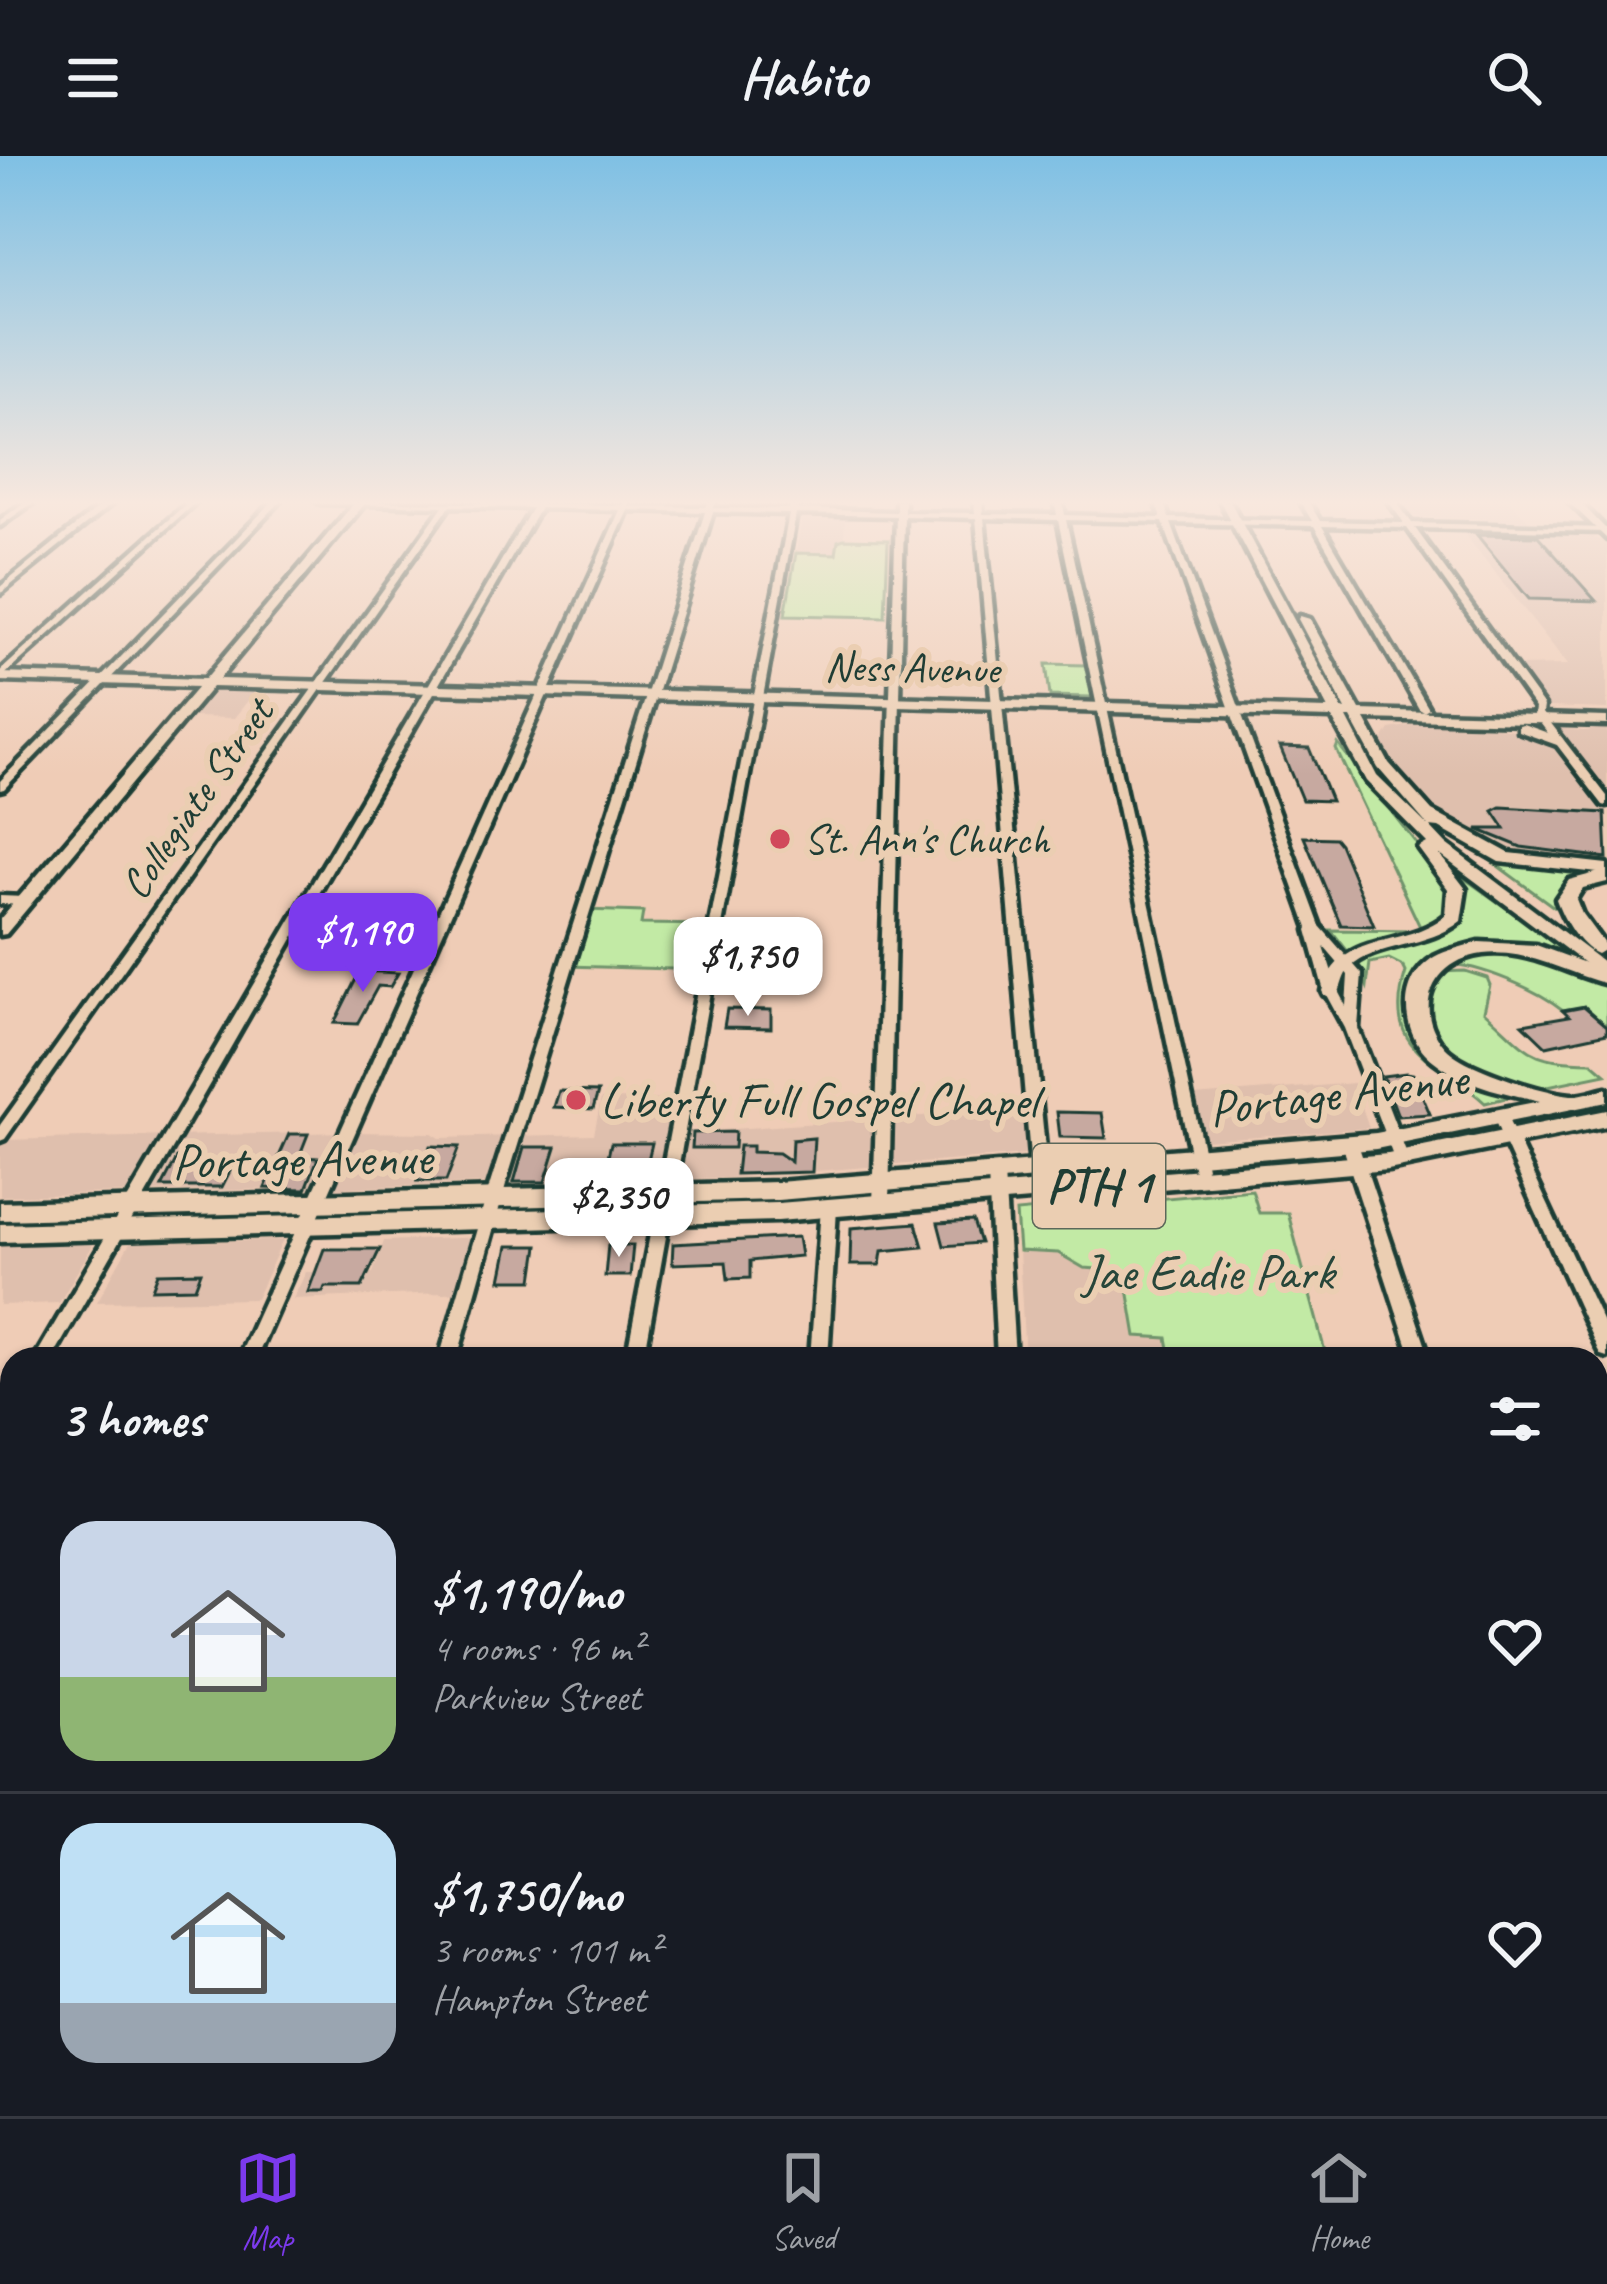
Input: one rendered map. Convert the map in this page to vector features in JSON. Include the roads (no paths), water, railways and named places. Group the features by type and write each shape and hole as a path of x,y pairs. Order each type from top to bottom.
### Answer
{"highway":[{"path":"1602,952 1572,915 1566,899 1576,884 1607,872"},
{"path":"1607,976 1538,949 1486,946 1438,963 1426,973 1415,994 1423,1037 1454,1069 1512,1092 1590,1106 1607,1137"},
{"name":"Portage Avenue","path":"664,1207 1354,1155 1505,1128 1590,1106 1607,1118"},
{"name":"Portage Avenue","path":"997,1184 1039,1169 1199,1167"},
{"name":"Portage Avenue","path":"0,1233 124,1219 829,1208 881,1193"},
{"name":"Portage Avenue","path":"0,1210 124,1219"}],"main road":[{"path":"0,930 286,592"},
{"path":"1277,592 1322,690 1370,745 1455,884 1457,913 1428,938 1346,960 1335,970 1331,991"},
{"path":"1285,592 1340,688 1341,714 1366,771 1471,872 1607,976"},
{"name":"Ness Avenue","path":"1,675 215,677 1295,708 1341,714 1607,718"},
{"name":"Ness Avenue","path":"106,677 215,677"},
{"path":"1340,688 1365,703 1394,708"},
{"path":"1295,708 1318,697 1322,690"},
{"path":"1295,708 1341,714"},
{"name":"Ness Avenue","path":"1341,714 1394,708 1506,721 1546,716 1586,722 1607,718"},
{"path":"1370,745 1386,726 1420,713"},
{"path":"1506,721 1561,739 1586,722"},
{"path":"1411,812 1505,858 1607,872"},
{"path":"1411,812 1602,952"}],"street":[{"path":"1,675 92,592"},
{"path":"0,787 188,592"},
{"name":"Collegiate Street","path":"0,1136 385,592"},
{"path":"50,1347 487,592"},
{"path":"252,1347 588,592"},
{"path":"452,1347 684,592"},
{"path":"637,1347 778,592"},
{"path":"881,1193 898,592"},
{"path":"987,592 1039,1169"},
{"path":"1077,592 1199,1167"},
{"path":"1191,592 1314,927 1355,976 1352,1028"},
{"path":"1354,592 1420,713"},
{"path":"1458,592 1607,803"},
{"path":"0,900 25,901"},
{"path":"1314,927 1312,938 1331,991 1352,1028 1397,1149"},
{"path":"1505,1128 1604,1347"},
{"path":"1354,1155 1417,1347"},
{"path":"997,1184 1005,1347"},
{"path":"819,1347 829,1208"}],"place":[{"name":"St. Ann's Church","path":"780,839"},
{"name":"Liberty Full Gospel Chapel","path":"576,1100"}],"park label":[{"name":"Jae Eadie Park","path":"1208,1272"}]}
